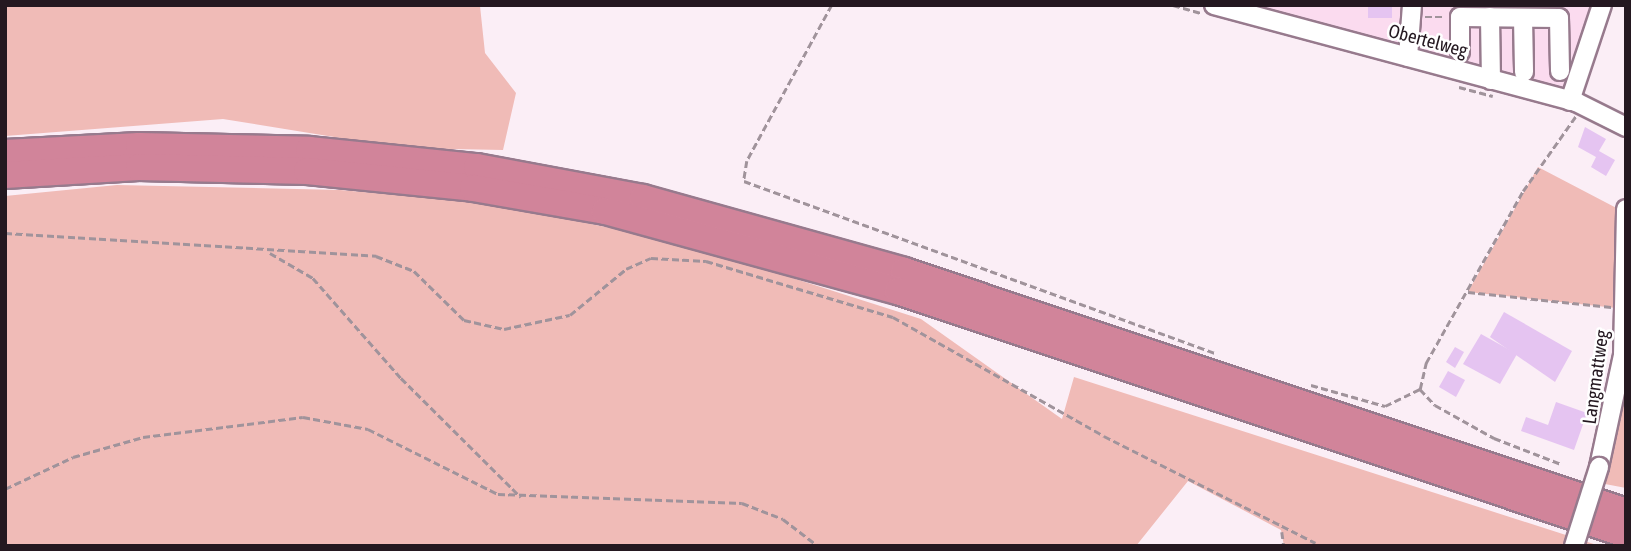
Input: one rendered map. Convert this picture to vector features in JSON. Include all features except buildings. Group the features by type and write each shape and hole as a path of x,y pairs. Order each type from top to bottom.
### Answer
{"highway":[{"path":"5,153 150,146 321,150 489,169 632,195 893,267 1626,512"},
{"path":"5,175 139,167 296,170 440,184 605,211 887,288 1626,534"}],"street":[{"name":"Obertelweg","path":"1214,5 1577,103 1626,127"},
{"path":"1577,103 1602,5"},
{"path":"1408,57 1412,11"},
{"path":"1460,52 1460,17 1559,18 1560,71"},
{"path":"1490,17 1491,80"},
{"path":"1522,18 1524,72"},
{"name":"Langmattweg","path":"1574,546 1619,391 1625,309 1626,209"}],"path":[{"path":"474,5 566,5"},
{"path":"832,5 747,161 744,181 1226,357"},
{"path":"1412,11 1460,17"},
{"path":"1299,382 1379,406 1398,404 1420,389 1426,363 1577,103"},
{"path":"5,233 394,260 464,320 504,329 570,315 651,258 724,265 894,317 1282,530 1316,544"},
{"path":"269,252 313,278 401,378 521,497"},
{"path":"1468,292 1625,309"},
{"path":"1420,389 1434,405 1494,438 1561,464"},
{"path":"5,489 73,457 143,437 303,417 368,429 471,483 521,497 701,497 742,503 783,519 818,546"},
{"path":"1626,465 1626,482"},
{"path":"1282,530 1284,546"},
{"path":"1304,546 1337,546"}],"shaded area":[{"path":"5,5 480,6 485,53 516,93 503,150 402,148 223,119 5,136"},
{"path":"1214,5 1602,5 1570,101"},
{"path":"1538,167 1626,213 1626,488 1605,484 1599,467 1625,309 1468,292"},
{"path":"117,185 340,190 490,203 683,243 921,319 1062,419 1074,377 1600,546 1284,546 1281,530 1188,481 1136,546 5,546 5,196"}]}
